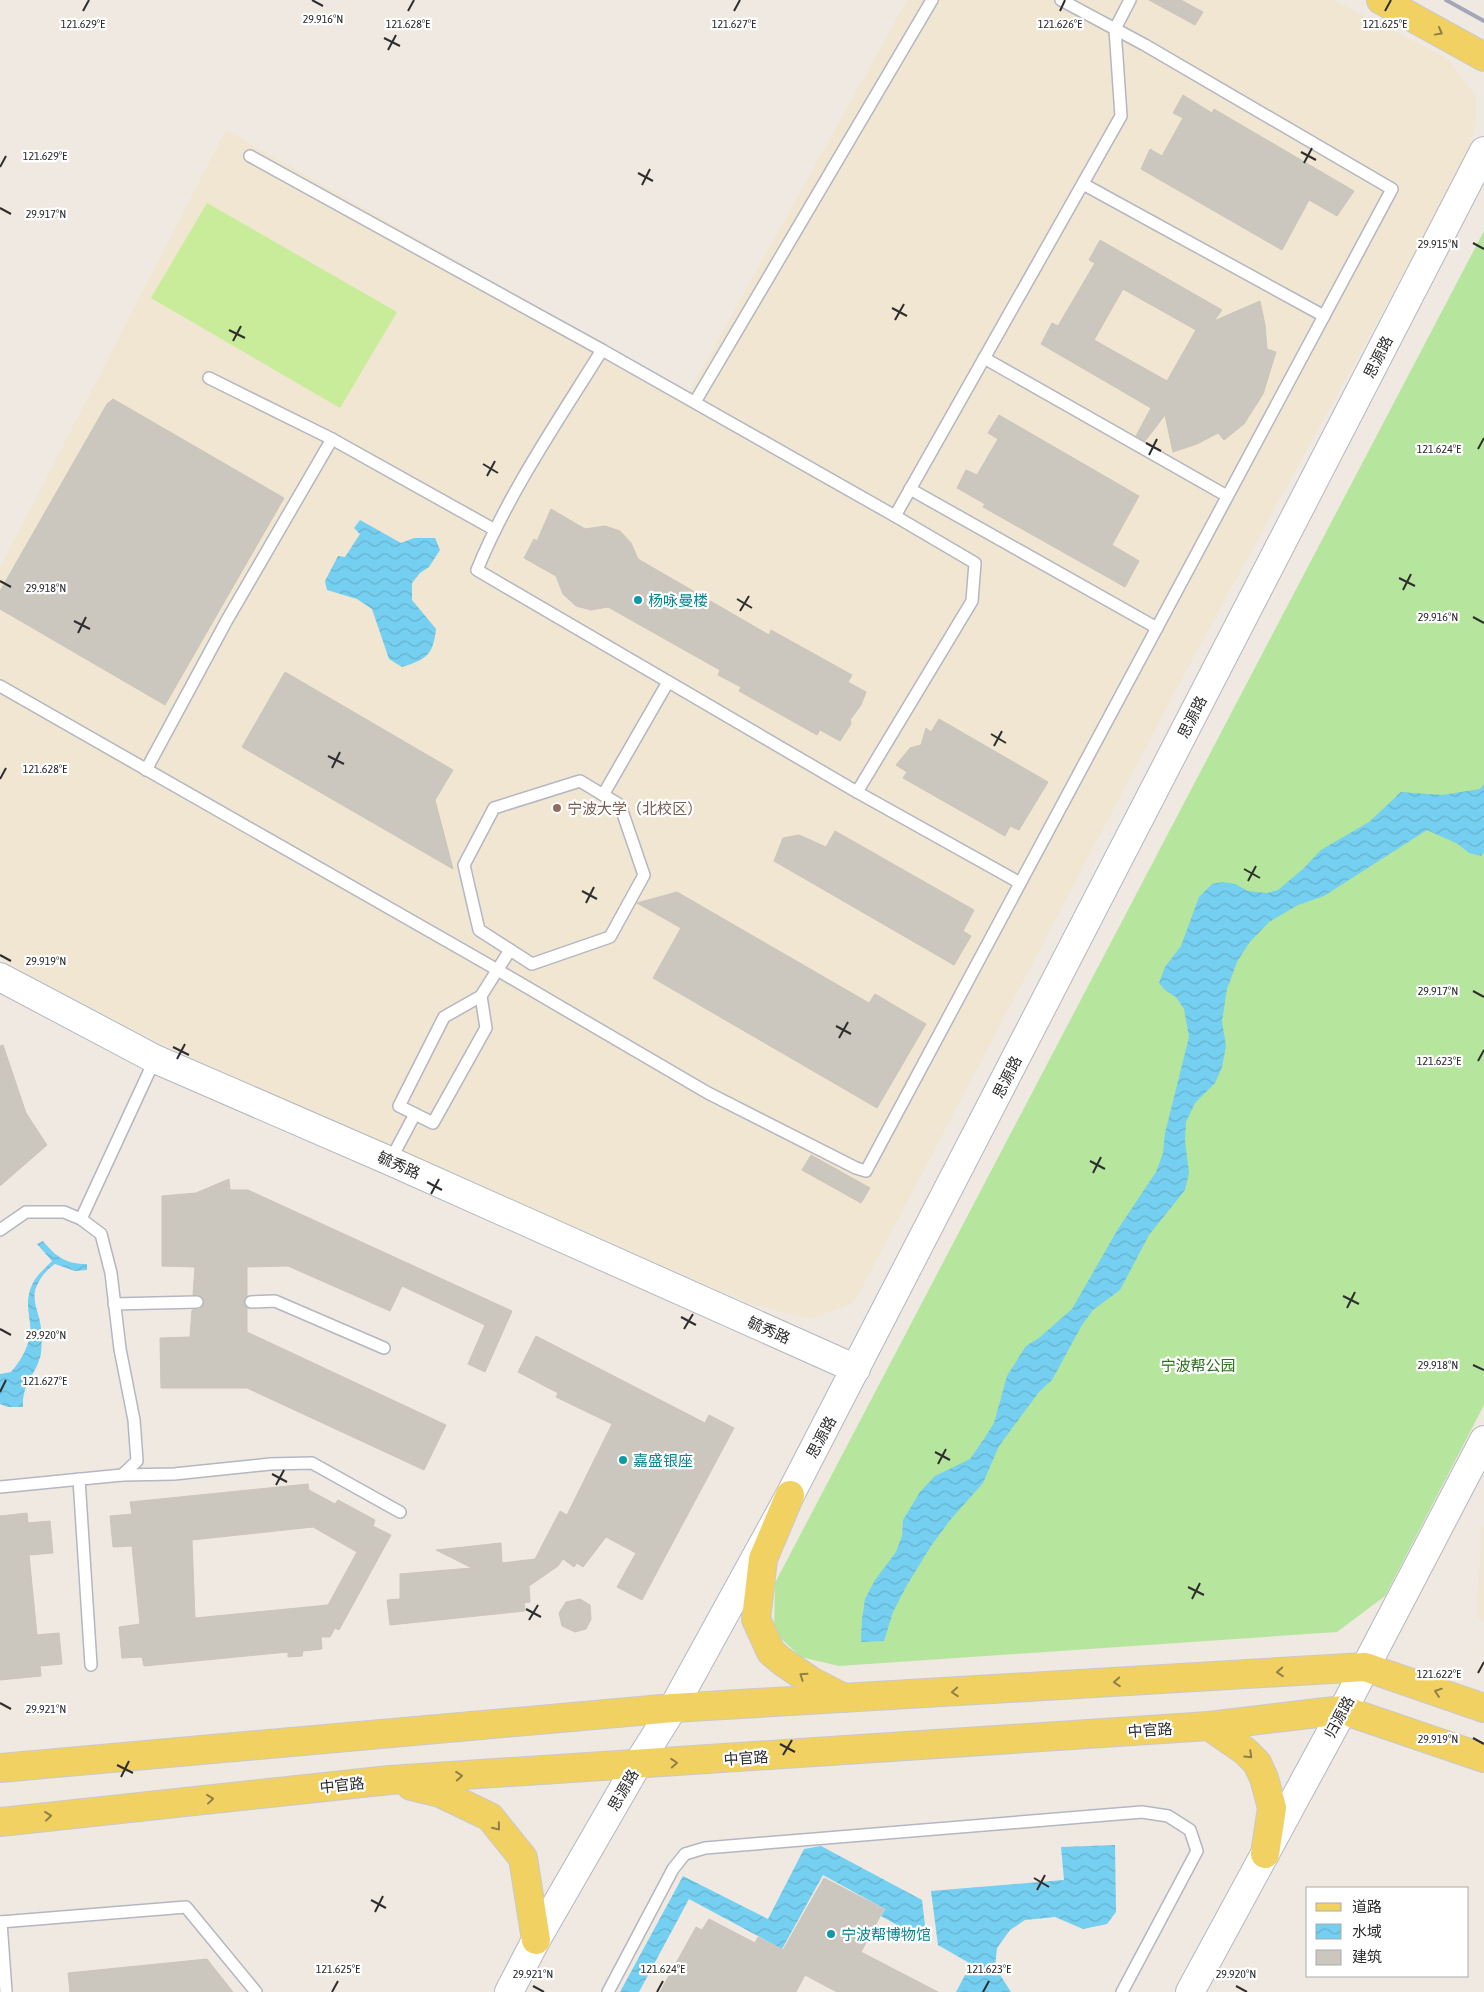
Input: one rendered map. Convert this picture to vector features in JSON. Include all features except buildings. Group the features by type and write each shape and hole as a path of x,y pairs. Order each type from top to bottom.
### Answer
{"main road":[{"path":"1381,0 1484,57"},
{"path":"790,1495 763,1559 756,1619 771,1652 811,1681 846,1699"},
{"path":"0,1768 673,1708 1365,1667 1484,1708"},
{"name":"中官路","path":"0,1822 390,1780 1210,1726 1343,1710 1484,1758"},
{"path":"1210,1726 1246,1751 1257,1763 1264,1778 1272,1808 1265,1854"},
{"path":"390,1780 440,1793 490,1817 523,1858 536,1940"}],"street":[{"name":"思源路","path":"509,1992 536,1940 673,1708 790,1495 1484,151"},
{"name":"毓秀路","path":"0,978 155,1059 390,1161 856,1369"},
{"name":"归源路","path":"1190,1992 1343,1710 1484,1440"}],"lane":[{"path":"694,402 932,0"},
{"path":"0,686 708,1093 856,1168 866,1171 1392,189 1061,0"},
{"path":"896,516 1121,116 1115,30 1130,0"},
{"path":"250,156 602,350 896,516 975,563 972,601 857,792"},
{"path":"1083,184 1324,316"},
{"path":"602,350 538,453 495,530 477,570 857,792 1020,884"},
{"path":"984,358 1228,496"},
{"path":"209,378 332,439 495,530"},
{"path":"146,770 228,620 332,439"},
{"path":"910,489 1157,628"},
{"path":"603,795 668,682"},
{"path":"580,781 603,795 620,805 644,875 610,937 532,964 479,930 464,865 494,808 580,781"},
{"path":"481,996 486,1028 433,1123 400,1106 444,1017 481,996 510,950"},
{"path":"81,1219 155,1059"},
{"path":"390,1161 415,1114"},
{"path":"0,1230 26,1212 64,1212 81,1219 101,1234 110,1273 120,1349 134,1420 137,1461 122,1475"},
{"path":"114,1304 197,1302"},
{"path":"250,1302 275,1302 384,1348"},
{"path":"0,1487 122,1475 174,1474 270,1464 312,1463 400,1512"},
{"path":"79,1479 91,1665"},
{"path":"608,1992 673,1869 685,1854 705,1848 1142,1812 1168,1816 1190,1830 1197,1851 1122,1992"},
{"path":"6,1992 1,1922 186,1907 256,1992"}],"shaded area":[{"name":"宁波大学（北校区）","path":"907,0 1334,0 1448,59 1476,97 1476,124 1467,157 1193,658 854,1303 809,1319 748,1303 197,1061 69,997 0,958 0,568 226,130 689,392"},
{"path":"1484,1525 1484,1622 1477,1616 1482,1528"}],"green space":[{"path":"207,203 397,312 340,408 151,298"},
{"name":"宁波帮公园","path":"1484,231 1484,1405 1385,1596 1337,1632 839,1666 801,1657 774,1632 775,1583"}],"water":[{"path":"360,520 401,543 414,538 435,538 440,550 429,567 420,573 412,583 412,600 436,629 433,645 423,658 402,667 389,659 372,609 357,599 327,590 325,581 338,556 345,557 360,534 354,528"},
{"path":"1484,784 1484,852 1481,856 1469,853 1458,844 1427,830 1324,896 1298,905 1269,922 1249,943 1237,962 1227,989 1222,1021 1226,1046 1222,1067 1215,1083 1195,1103 1186,1122 1185,1140 1189,1173 1185,1190 1149,1235 1120,1290 1093,1310 1082,1325 1052,1380 1039,1392 999,1446 983,1483 951,1519 931,1546 893,1612 884,1641 861,1642 865,1599 875,1580 896,1552 902,1536 903,1520 920,1492 935,1476 970,1459 994,1423 1007,1376 1026,1346 1039,1338 1072,1309 1118,1229 1156,1172 1163,1153 1165,1133 1189,1037 1184,1009 1176,997 1165,990 1159,983 1165,967 1181,946 1199,897 1212,884 1222,882 1235,884 1248,891 1267,893 1278,890 1303,869 1321,850 1369,822 1401,792 1442,795 1480,789"},
{"path":"43,1241 52,1251 67,1261 87,1264 87,1270 75,1271 55,1264 40,1279 35,1291 35,1303 42,1341 39,1361 27,1384 23,1398 23,1407 8,1407 0,1404 0,1374 11,1372 23,1355 30,1337 28,1304 30,1290 36,1278 52,1261 37,1244"},
{"path":"1115,1845 1116,1912 1107,1924 1083,1929 1055,1917 1025,1920 1010,1930 997,1948 995,1967 1011,1992 956,1992 971,1964 938,1945 931,1891 1064,1880 1061,1847"},
{"path":"821,1846 922,1900 927,1942 881,1916 885,1909 823,1875 782,1949 689,1899 639,1992 620,1992 683,1876 768,1919 804,1849"}],"railway":[{"path":"1446,0 1484,21"}],"place":[{"name":"杨咏曼楼","path":"638,600"},
{"name":"宁波大学（北校区）","path":"557,808"},
{"name":"嘉盛银座","path":"623,1460"},
{"name":"宁波帮博物馆","path":"831,1934"}]}
